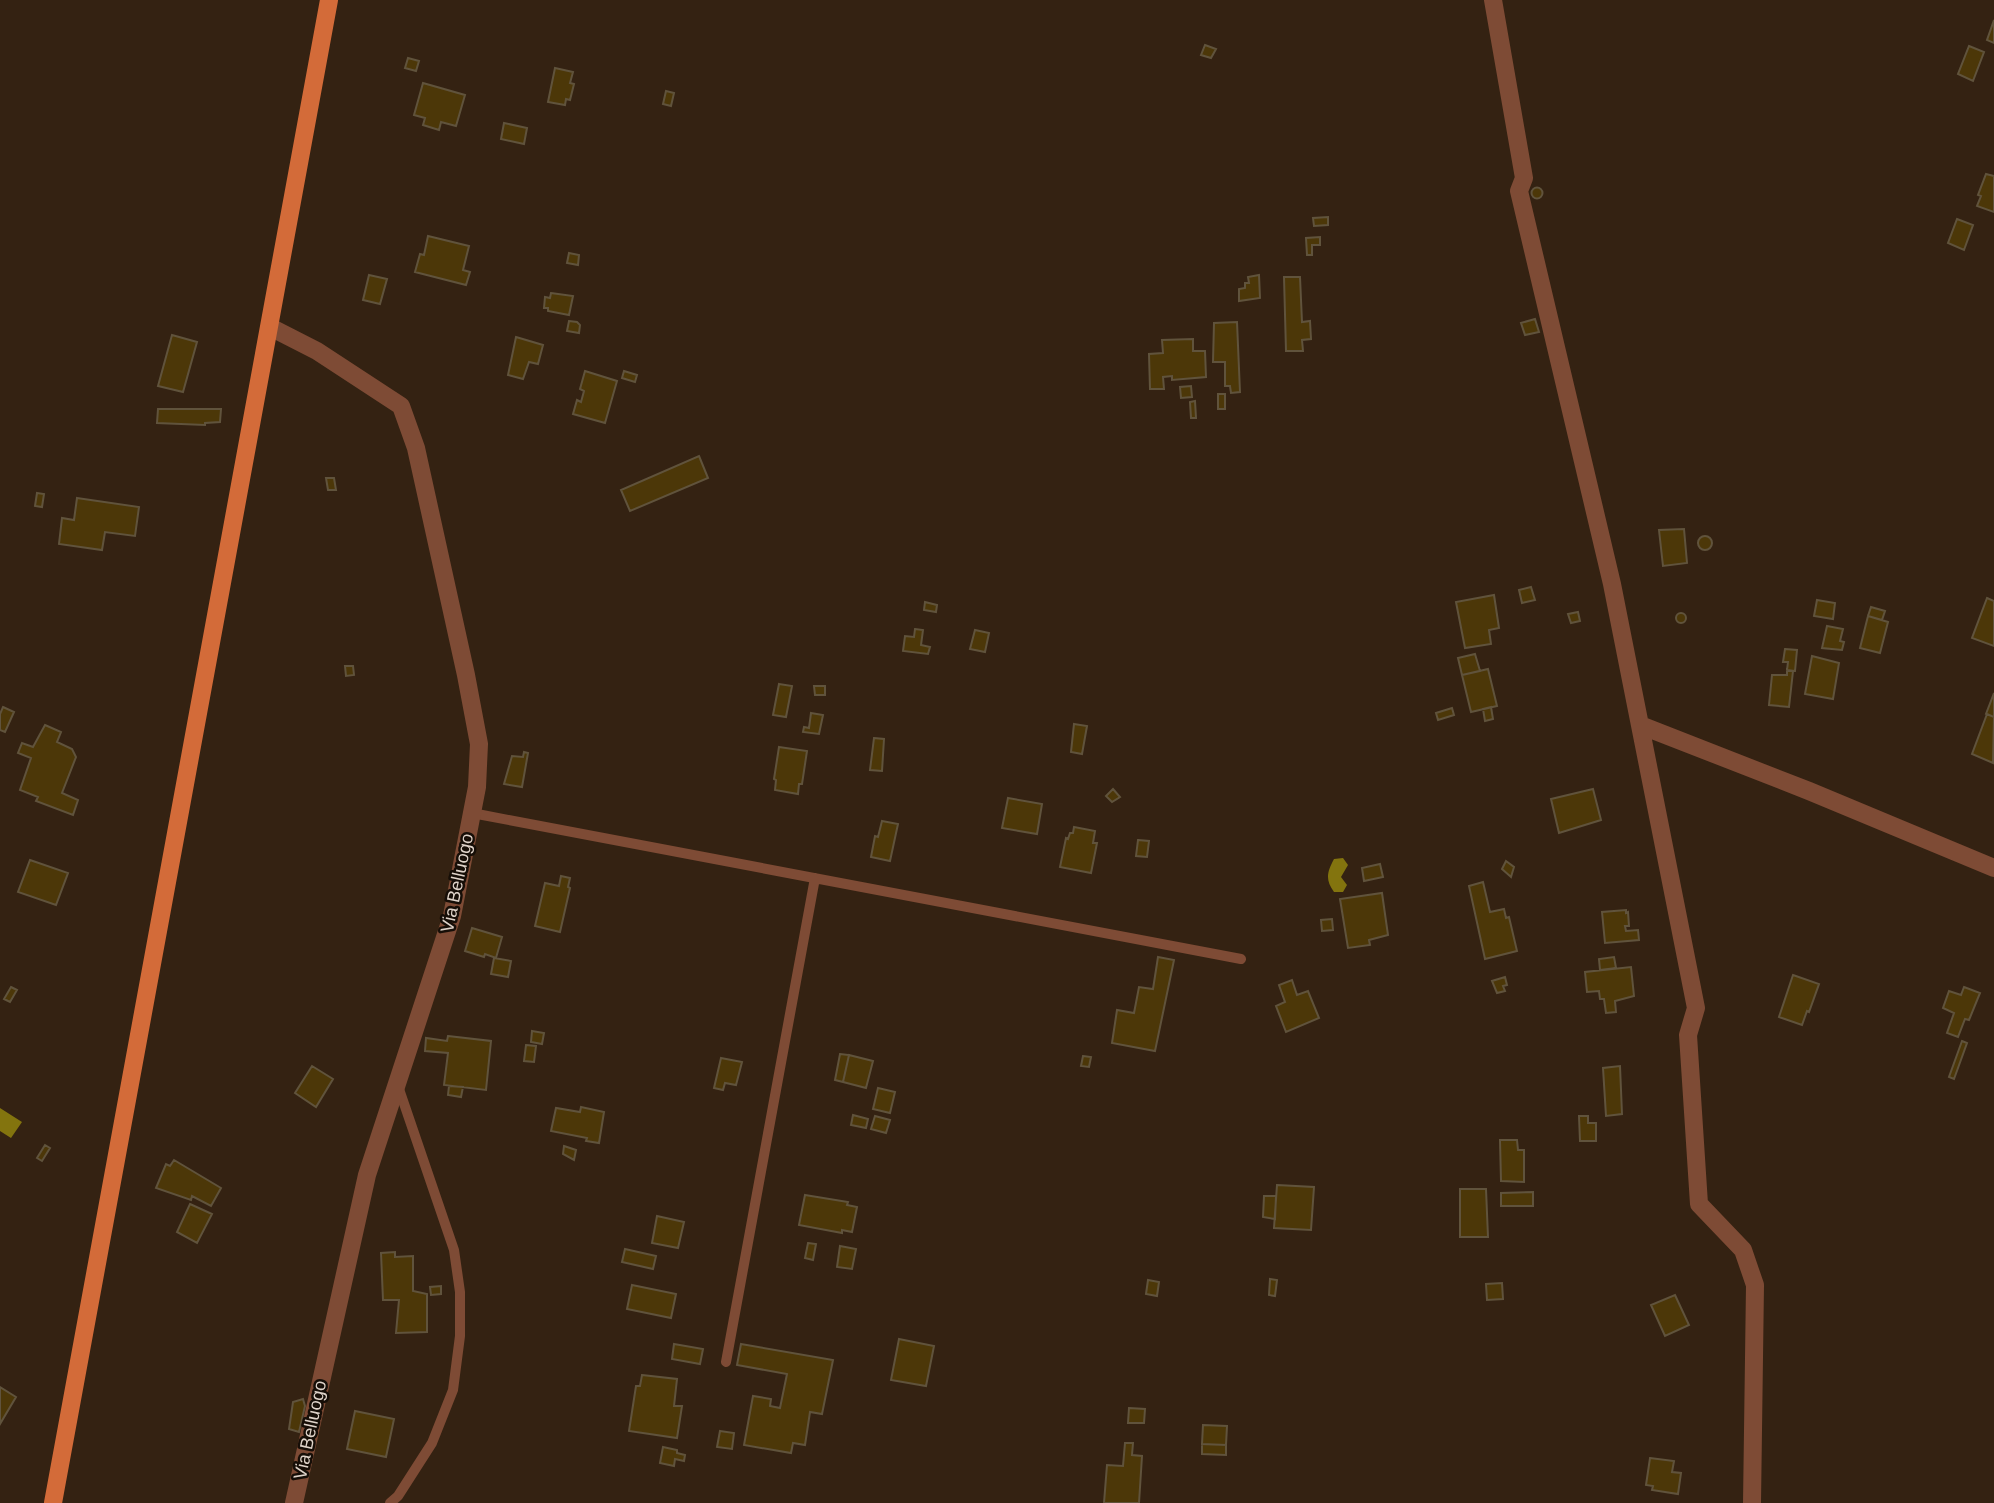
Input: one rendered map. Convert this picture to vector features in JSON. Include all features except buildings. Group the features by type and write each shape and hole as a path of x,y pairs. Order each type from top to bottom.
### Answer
{"main road":[{"path":"54,1503 328,0"}],"street":[{"path":"1493,0 1524,178 1519,191 1612,584 1696,1008 1688,1035 1699,1204 1743,1250 1755,1285 1752,1503"},
{"name":"Via Belluogo","path":"270,327 317,351 401,405 416,448 479,744 477,787 452,916 367,1175 294,1503"},
{"path":"1640,725 1810,791 1994,868"}],"lane":[{"path":"472,813 1241,959"},
{"path":"726,1362 816,878"},
{"path":"390,1503 398,1496 432,1443 453,1390 460,1325 460,1292 454,1250 397,1084"}],"shaded area":[{"path":"1343,858 1348,865 1341,877 1347,885 1343,892 1334,892 1328,880 1329,872 1334,859"},
{"path":"0,1108 22,1122 11,1138 0,1131"}]}
